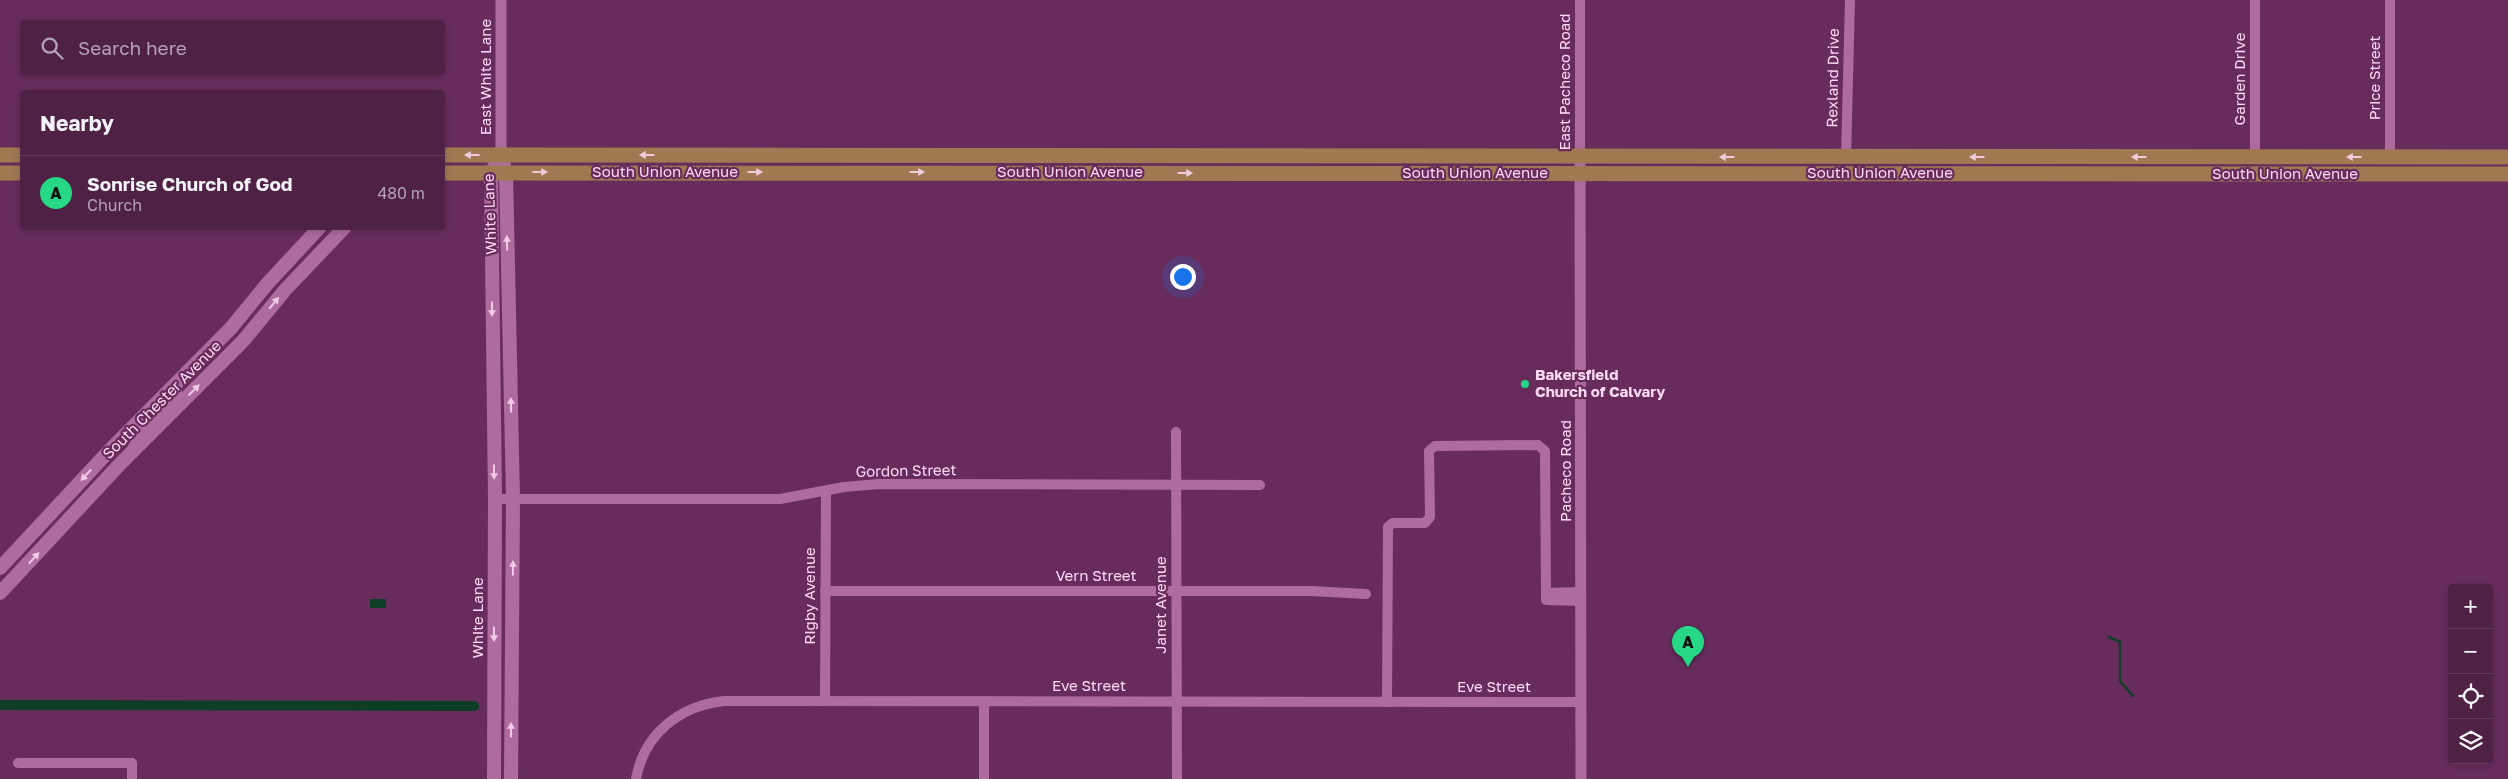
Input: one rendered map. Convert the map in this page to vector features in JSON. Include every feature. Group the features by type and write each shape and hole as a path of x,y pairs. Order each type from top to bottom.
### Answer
{"main road":[{"path":"0,155 20,154"},
{"name":"South Union Avenue","path":"445,154 1177,156 1580,164 1737,173 2508,174"},
{"name":"White Lane","path":"494,779 498,173 501,155"},
{"path":"654,172 676,163 732,164 737,163 739,156"},
{"path":"802,172 806,164 873,164 886,156"},
{"path":"947,172 966,164 1027,164 1032,160 1031,156"},
{"path":"1095,172 1099,165 1164,164 1177,156"},
{"name":"South Union Avenue","path":"445,173 1095,172 1580,164 1846,157 2508,158"},
{"path":"1737,173 1762,165 1833,165 1844,162 1846,157"},
{"path":"1840,173 1842,169 1854,165 1925,165 1950,157"},
{"path":"2148,174 2173,166 2238,166 2246,164 2255,157"},
{"path":"2402,174 2414,166 2483,165 2508,158"},
{"path":"0,173 20,173"},
{"name":"White Lane","path":"498,173 513,498 511,779"},
{"name":"South Chester Avenue","path":"0,568 108,452 231,328 266,284 317,230"},
{"name":"South Chester Avenue","path":"0,593 130,455 243,341 285,290 342,230"}],"street":[{"name":"East White Lane","path":"501,0 501,155"},
{"name":"East Pacheco Road","path":"1580,0 1580,164"},
{"name":"Rexland Drive","path":"1846,157 1850,0"},
{"name":"Garden Drive","path":"2255,0 2255,157"},
{"name":"Price Street","path":"2390,0 2390,157"},
{"name":"Pacheco Road","path":"1580,164 1581,779"},
{"path":"130,455 142,430 175,397 177,392 174,385"},
{"name":"Janet Avenue","path":"1176,432 1176,779"},
{"path":"1387,702 1388,527 1393,523 1425,523 1430,517 1429,451 1435,446 1538,446 1545,451 1546,592 1581,596"},
{"name":"Gordon Street","path":"495,499 780,499 879,484 1260,485"},
{"name":"Rigby Avenue","path":"825,701 826,492"},
{"name":"Vern Street","path":"826,591 1311,591 1366,594"},
{"name":"Eve Street","path":"636,779 642,758 656,734 673,718 695,706 724,701 1581,702"},
{"path":"984,701 984,779"},
{"path":"18,763 132,763 132,779"}],"shaded area":[{"path":"370,599 386,599 386,608 370,608"}],"waterway":[{"path":"2109,637 2120,642 2120,681 2133,696"},
{"path":"0,705 474,706"}],"place":[{"name":"Bakersfield Church of Calvary","path":"1525,384"},
{"name":"Sonrise Church of God","path":"1688,667"}]}
